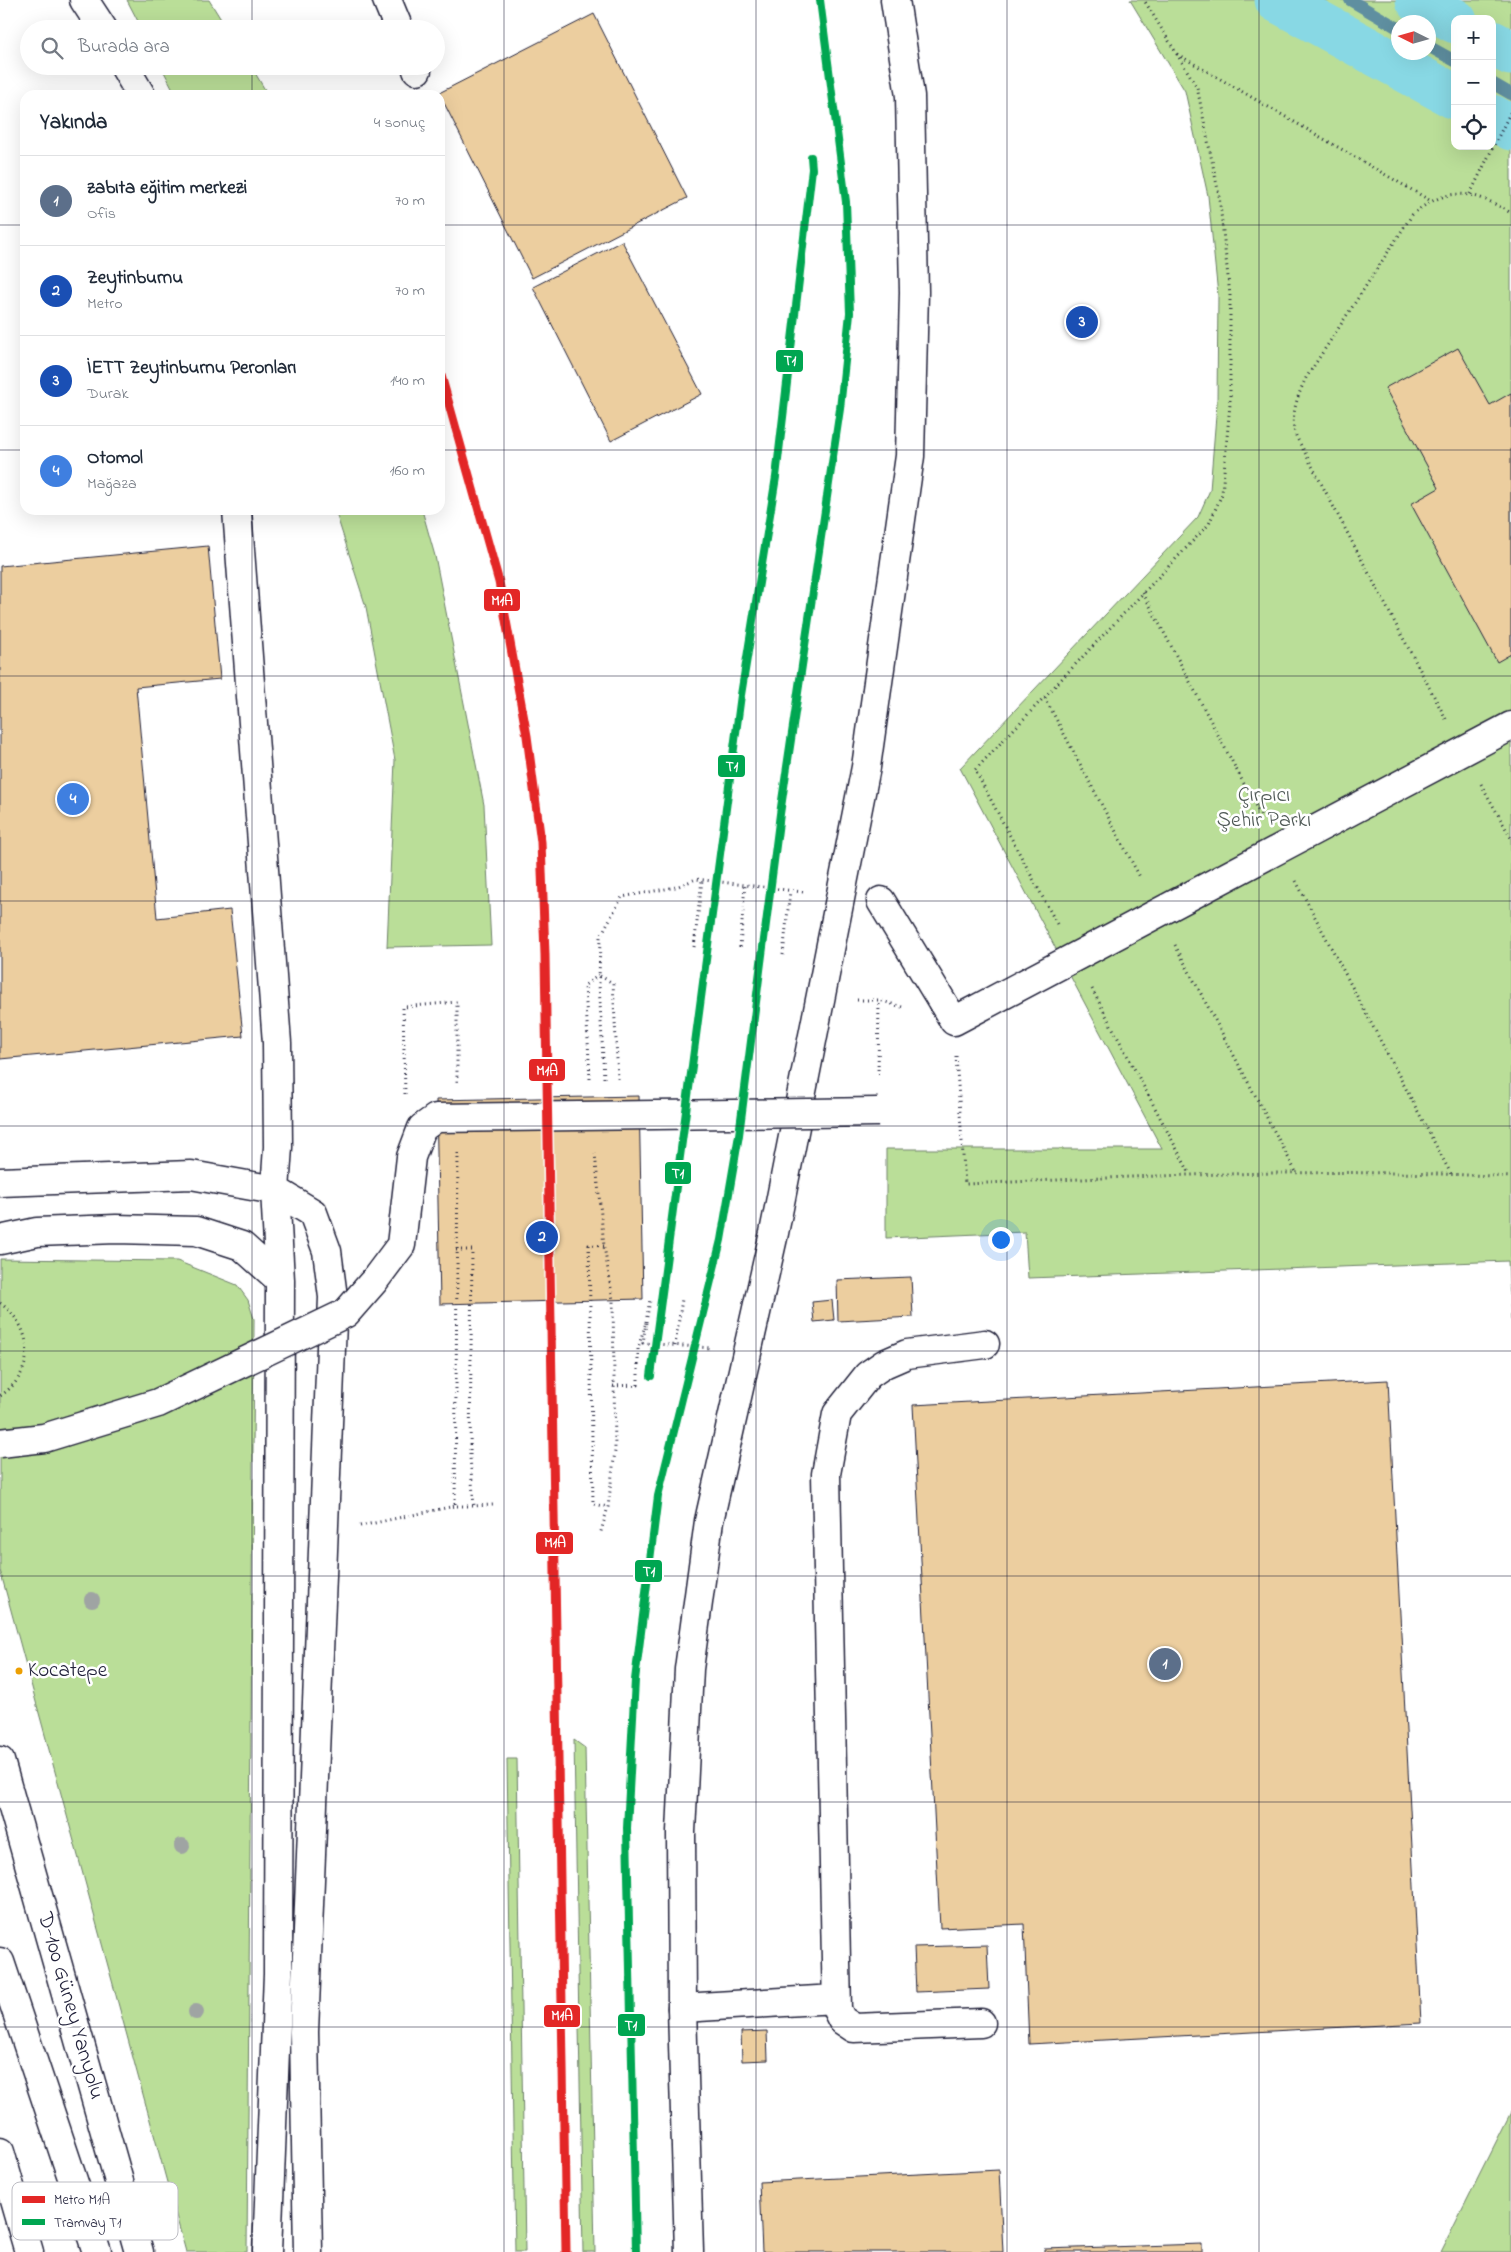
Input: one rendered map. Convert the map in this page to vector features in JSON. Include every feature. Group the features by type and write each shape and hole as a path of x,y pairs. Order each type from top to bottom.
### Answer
{"main road":[{"path":"84,0 97,20"},
{"path":"387,0 395,20"},
{"path":"689,2252 682,2008 681,1832 689,1669 709,1522 774,1233 866,767 910,456 914,292 910,96 895,0"},
{"path":"129,75 138,90"},
{"path":"237,515 277,1043 278,1147 275,1190 280,1280 278,1974 267,2252"},
{"path":"881,901 954,1021 1278,847 1511,726"},
{"path":"0,1444 44,1438 158,1403 346,1313 374,1281 401,1245 411,1157 422,1128 436,1118 878,1112"},
{"path":"0,1182 191,1175 275,1190 313,1213 327,1251 333,1297 304,2032 308,2252"},
{"path":"0,1240 47,1232 116,1229 196,1230 242,1246 280,1280"},
{"path":"981,2023 866,2030 854,2028 842,2020 835,1999 826,1474 837,1414 868,1375 884,1364 907,1354 985,1344"},
{"name":"D-100 Güney Yanyolu","path":"0,1761 119,2182"},
{"path":"0,1962 74,2182"},
{"path":"682,2008 835,1999"},
{"path":"0,2152 12,2195"},
{"path":"93,2240 97,2252"}],"path":[{"path":"1144,0 1197,87 1220,195 1230,295 1230,404 1222,494 1209,524 975,770 1190,1174"},
{"path":"1177,54 1431,201"},
{"path":"1470,194 1511,111"},
{"path":"1511,212 1485,198 1470,194 1449,194 1431,201 1412,215 1306,378 1299,392 1294,428 1511,838"},
{"path":"600,1536 608,1507 615,1451 613,1300 604,1246 599,1116 600,937 622,897 676,887 696,879 840,896"},
{"path":"694,946 702,880"},
{"path":"740,947 745,885"},
{"path":"783,955 790,891"},
{"path":"599,976 613,983 619,1088"},
{"path":"599,976 585,985 599,1116"},
{"path":"878,1112 879,1000"},
{"path":"405,1103 404,1007 457,1002 456,1037 459,1118 455,1304 455,1506"},
{"path":"954,1021 965,1184 1190,1174 1451,1174 1511,1177"},
{"path":"604,1246 590,1245 589,1300 593,1504 608,1507"},
{"path":"456,1250 472,1250 470,1457 474,1506"},
{"path":"675,1346 682,1299"},
{"path":"650,1300 643,1342 711,1348 713,1341"},
{"path":"0,1303 11,1311 21,1325 27,1342 26,1359 20,1376 10,1390 0,1396"},
{"path":"613,1386 638,1385 638,1348 646,1322"},
{"path":"324,1533 455,1506 494,1505"}],"green space":[{"path":"127,0 209,0 221,20 137,20"},
{"name":"Çırpıcı Şehir Parkı","path":"1130,0 1511,0 1511,1320 1508,1261 1028,1278 1025,1232 886,1238 886,1149 1162,1149 960,768 1198,517 1210,490 1217,403 1218,295 1208,196 1185,91"},
{"path":"166,75 256,75 265,90 173,90"},
{"path":"337,515 423,515 435,556 484,805 491,945 387,947 395,760 366,607"},
{"path":"0,1259 177,1261 237,1285 248,1300 254,1319 247,2252 186,2252 178,2223 178,2182 167,2182 0,1570"},
{"path":"574,1740 585,1748 595,2252 583,2252"},
{"path":"507,1759 517,1759 525,2252 515,2252"},
{"path":"1511,2112 1511,2252 1441,2252"}],"building":[{"path":"594,14 687,198 532,278 445,105 445,90"},
{"path":"622,241 702,394 611,441 533,287"},
{"path":"1458,348 1490,405 1511,393 1511,654 1497,662 1411,504 1439,488 1385,388"},
{"path":"208,546 220,679 136,687 157,918 230,910 243,1036 0,1059 0,566"},
{"path":"639,1096 643,1299 440,1304 436,1100"},
{"path":"911,1277 913,1317 838,1321 837,1280"},
{"path":"832,1300 834,1320 814,1322 812,1302"},
{"path":"1388,1380 1421,2023 1029,2044 1024,1924 940,1928 913,1405"},
{"path":"987,1945 989,1989 916,1992 914,1947"},
{"path":"767,2031 768,2060 742,2061 741,2032"},
{"path":"999,2170 1003,2252 762,2252 759,2182"},
{"path":"1202,2244 1202,2252 1044,2252 1044,2249"}],"waterway":[{"path":"1277,0 1451,95"},
{"path":"1350,0 1391,24"},
{"path":"1418,0 1451,19"},
{"path":"1496,45 1511,53"},
{"path":"1436,50 1453,60"},
{"path":"1496,85 1511,94"},
{"path":"1496,119 1511,128"}],"metro line":[{"name":"M1A","path":"445,390 499,582 527,736 541,842 545,955 566,2252"}],"tram line":[{"name":"T1","path":"636,2252 627,1828 635,1680 658,1496 721,1240 739,1135 780,814 840,409 850,313 846,202 820,0"},
{"name":"T1","path":"651,1376 741,695 776,477 812,169 811,157"}],"place":[{"name":"İETT Zeytinburnu Peronları","path":"1082,322"},
{"name":"Otomol","path":"73,799"},
{"name":"Zeytinburnu","path":"542,1237"},
{"name":"zabıta eğitim merkezi","path":"1165,1664"},
{"name":"Kocatepe","path":"19,1671"}]}
